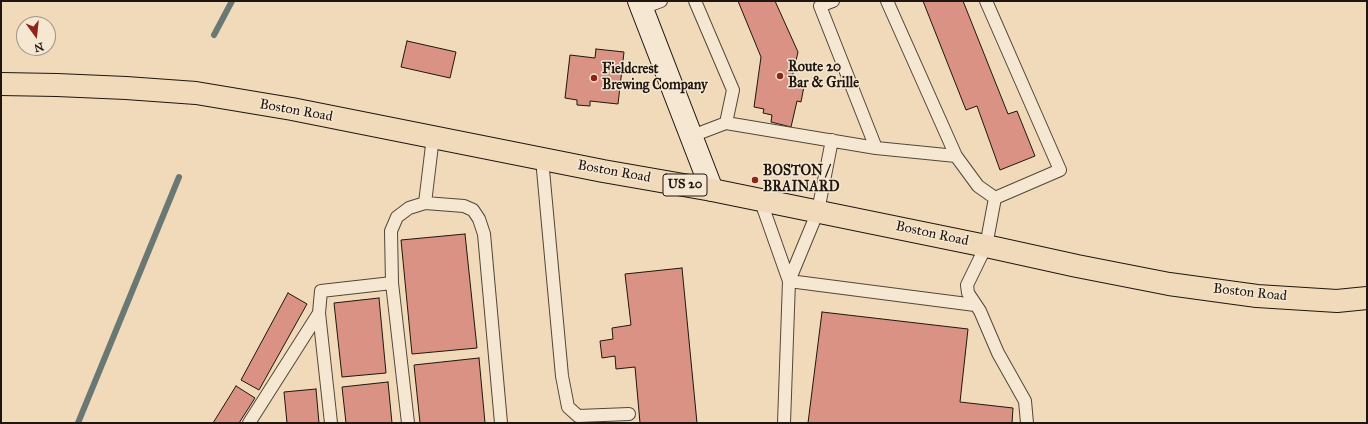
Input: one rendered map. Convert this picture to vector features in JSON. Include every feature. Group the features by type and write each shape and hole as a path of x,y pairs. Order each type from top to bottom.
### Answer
{"main road":[{"name":"Boston Road","path":"1,84 119,88 196,94 292,109 542,159 760,199 1076,266 1170,284 1257,296 1337,301 1367,298"}],"street":[{"path":"647,3 712,190"}],"lane":[{"path":"695,1 733,90 726,123"},
{"path":"833,1 820,6 876,148"},
{"path":"887,1 956,156 978,186 995,198"},
{"path":"986,1 1060,170 995,198"},
{"path":"692,136 726,123 876,148 956,156"},
{"path":"425,203 432,137"},
{"path":"784,423 789,281 818,211 832,140"},
{"path":"542,159 562,376 568,408 578,416 629,414"},
{"path":"995,198 986,246 967,285 968,293 980,311 998,353 1025,402 1027,423"},
{"path":"760,199 789,281"},
{"path":"408,423 392,283 391,231 397,218 408,208 425,203 464,206 473,210 479,220 484,234 501,423"},
{"path":"789,281 975,305"},
{"path":"331,423 319,312 321,291 392,283"},
{"path":"249,423 319,312"}],"building":[{"path":"738,1 775,1 798,52 792,78 805,81 801,102 797,101 791,127 771,122 772,115 763,113 764,109 754,107 761,57"},
{"path":"923,1 963,1 1008,114 1017,111 1035,156 1000,170 977,106 966,110"},
{"path":"407,41 456,52 450,78 401,67"},
{"name":"Fieldcrest Brewing Company","path":"596,49 624,52 618,104 590,101 590,106 577,105 577,100 565,98 570,55 595,58"},
{"path":"465,234 477,348 412,354 401,240"},
{"path":"682,268 697,423 640,423 635,367 616,369 615,356 602,358 600,341 613,339 612,328 631,325 625,274"},
{"path":"288,293 307,304 259,390 241,380"},
{"path":"379,298 386,373 342,377 334,303"},
{"path":"822,312 968,329 960,402 1013,408 1012,423 808,423"},
{"path":"479,358 485,423 420,423 414,365"},
{"path":"388,382 392,423 346,423 342,387"},
{"path":"236,386 255,398 239,423 213,423"},
{"path":"316,389 319,423 287,423 284,392"}],"waterway":[{"path":"214,35 232,1"},
{"path":"78,423 179,177"}],"place":[{"name":"Route 20 Bar & Grille","path":"780,76"},
{"name":"Fieldcrest Brewing Company","path":"594,78"},
{"name":"BOSTON / BRAINARD","path":"755,180"}]}
